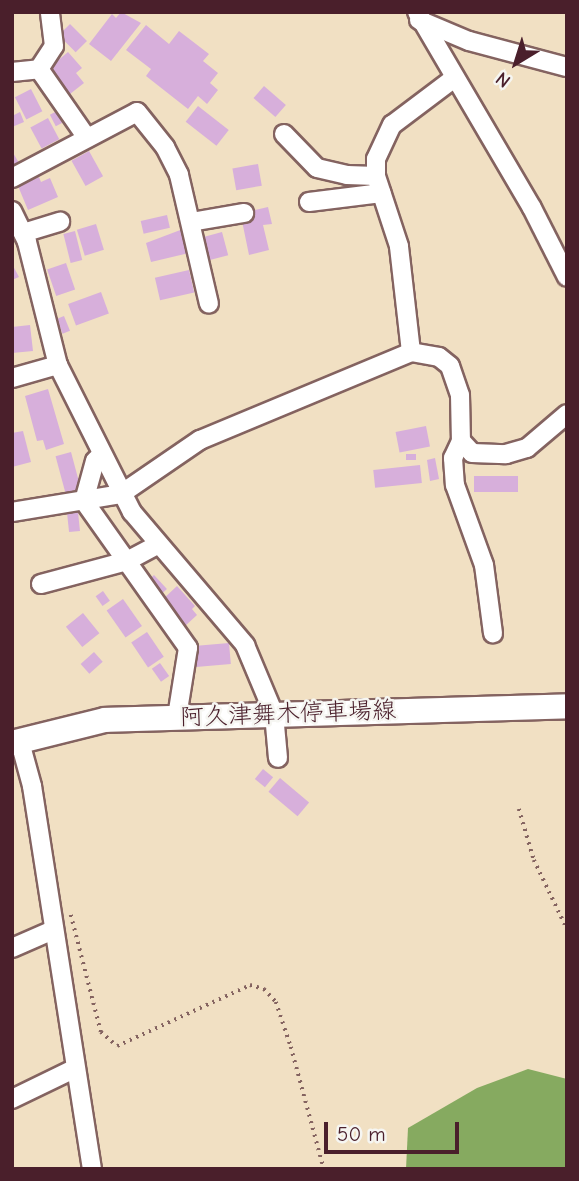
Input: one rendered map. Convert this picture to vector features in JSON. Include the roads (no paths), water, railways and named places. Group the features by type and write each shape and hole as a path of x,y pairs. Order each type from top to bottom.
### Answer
{"main road":[{"name":"阿久津舞木停車場線","path":"16,743 105,720 567,706"}],"street":[{"path":"39,69 54,46 51,12"},
{"path":"418,16 469,41 567,67"},
{"path":"418,16 532,208 567,277"},
{"path":"12,72 39,69"},
{"path":"39,69 87,138"},
{"path":"411,352 398,246 378,184 378,146 392,125 453,79"},
{"path":"12,178 137,112 175,166 191,222 209,304"},
{"path":"284,134 309,161 328,173 378,184"},
{"path":"309,202 378,184"},
{"path":"12,211 23,233 58,365 101,455 121,494 159,544 245,645 274,714 278,758"},
{"path":"191,222 244,213"},
{"path":"23,233 60,222"},
{"path":"12,512 121,494 200,440 411,352 439,357 450,366 460,394 461,441 453,457 455,485 484,565 493,633"},
{"path":"12,378 58,365"},
{"path":"461,441 480,456 506,454 541,440 567,414"},
{"path":"84,501 101,455"},
{"path":"84,501 188,648 177,717"},
{"path":"41,584 127,561 159,544"},
{"path":"16,743 32,786 74,1069 92,1169"},
{"path":"12,948 53,930"},
{"path":"12,1099 74,1069"}]}
